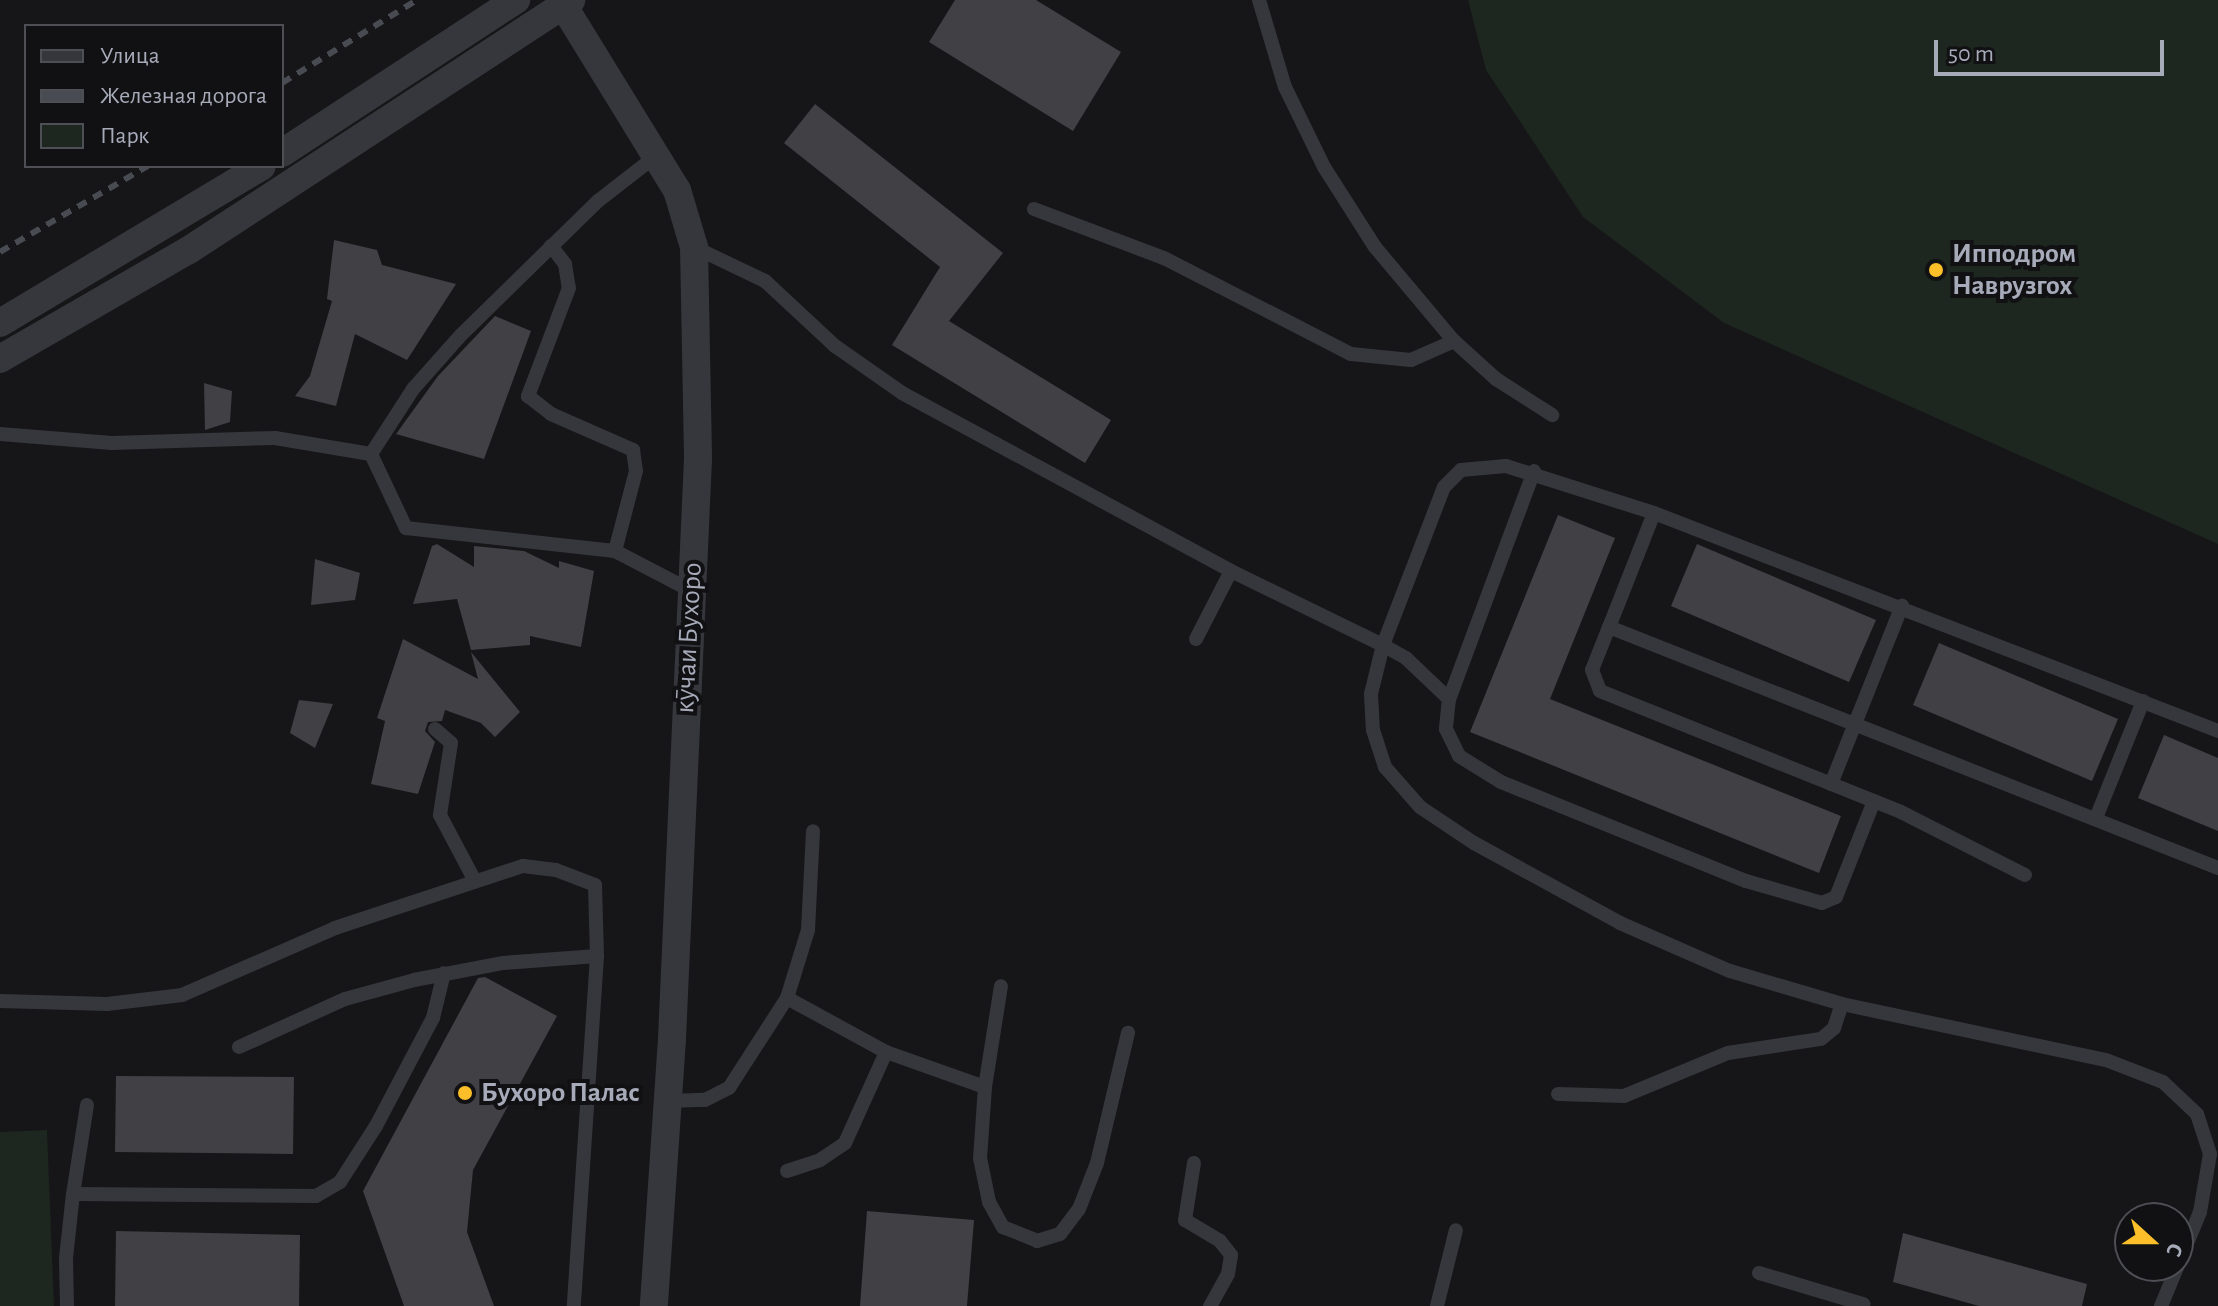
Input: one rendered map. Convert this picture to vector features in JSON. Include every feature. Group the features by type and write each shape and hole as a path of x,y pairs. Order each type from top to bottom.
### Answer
{"street":[{"path":"284,152 516,0"},
{"path":"0,359 202,242 567,3"},
{"name":"кӯчаи Бухоро","path":"567,3 677,190 694,247 699,363 692,591 668,1101 654,1306"},
{"path":"0,323 259,168"}],"lane":[{"path":"1259,0 1272,54 1324,167 1375,247 1454,341 1496,379 1552,415"},
{"path":"371,454 436,362 551,246 657,155"},
{"path":"1034,209 1164,258 1351,354 1411,360 1454,341"},
{"path":"551,246 568,272 569,288 528,396 551,414 633,450 636,471 615,551"},
{"path":"694,247 765,281 835,346 902,393 1231,571 1383,645 1406,658 1449,699"},
{"path":"0,434 112,443 287,439 371,454"},
{"path":"371,454 406,528 615,551 692,591"},
{"path":"2161,1306 2200,1212 2210,1172 2203,1125 2182,1097 2147,1074 2106,1060 1842,1004 1730,971 1654,939 1553,888 1433,817 1393,779 1379,750 1371,694 1383,645 1420,542 1452,477 1486,466 1534,471 1654,513 1902,606 2218,731"},
{"path":"1534,471 1449,699 1451,742 1459,756 1484,775 1746,881 1812,901 1830,902 1836,897 1874,801"},
{"path":"1654,513 1592,670 1600,691 1874,801 2025,875"},
{"path":"1196,639 1231,571"},
{"path":"1831,784 1902,606"},
{"path":"1609,627 2218,868"},
{"path":"2096,818 2143,701"},
{"path":"435,729 451,743 440,815 475,881"},
{"path":"668,1101 705,1100 729,1088 787,998 808,930 813,831"},
{"path":"0,1001 107,1004 182,995 335,928 523,866 587,880 598,891 597,956 574,1306"},
{"path":"239,1047 345,999 444,973 503,963 597,956"},
{"path":"73,1194 275,1199 329,1191 354,1163 423,1040 444,973"},
{"path":"1001,986 985,1087 980,1158 989,1202 1013,1234 1049,1240 1070,1225 1089,1187 1128,1033"},
{"path":"787,998 886,1052 985,1087"},
{"path":"1558,1094 1624,1096 1746,1048 1821,1039 1834,1028 1842,1004"},
{"path":"787,1171 820,1160 845,1143 886,1052"},
{"path":"67,1306 66,1258 87,1105"},
{"path":"1194,1163 1185,1220 1220,1241 1231,1255 1228,1274 1210,1306"},
{"path":"1437,1306 1456,1230"},
{"path":"1759,1273 1866,1305"}],"green space":[{"name":"Ипподром Наврузгох","path":"1468,0 2218,0 2218,544 1724,323 1583,217 1486,70"},
{"path":"47,1130 54,1306 0,1306 0,1132"}],"building":[{"path":"955,0 1036,0 1121,52 1073,131 929,42"},
{"path":"815,104 1003,253 949,321 1111,420 1085,463 892,345 940,267 784,143"},
{"path":"334,240 377,250 382,265 456,284 407,360 355,334 336,406 295,396 310,376 332,301 327,299"},
{"path":"495,316 531,331 484,459 396,434 438,376"},
{"path":"204,383 232,391 230,422 205,430"},
{"path":"1558,515 1615,538 1550,699 1841,816 1819,873 1470,732"},
{"path":"437,544 474,567 474,546 524,551 559,568 559,561 594,571 581,647 530,636 530,645 471,650 457,599 413,604 432,546"},
{"path":"1697,544 1876,620 1849,682 1671,606"},
{"path":"315,559 360,573 355,600 311,605"},
{"path":"403,639 478,679 471,652 520,712 495,737 481,723 445,710 442,721 428,722 425,731 435,742 418,794 371,784 385,721 377,718"},
{"path":"1939,643 2118,719 2092,781 1913,705"},
{"path":"299,700 333,704 315,748 290,733"},
{"path":"2164,735 2218,758 2218,831 2138,798"},
{"name":"Бухоро Палас","path":"485,977 557,1016 473,1170 467,1232 494,1306 404,1306 363,1191 478,978"},
{"path":"116,1076 294,1077 293,1154 115,1152"},
{"path":"867,1211 974,1220 967,1306 860,1306"},
{"path":"116,1231 300,1235 299,1306 115,1306"},
{"path":"1903,1233 2087,1284 2082,1306 1979,1306 1893,1282"}],"railway":[{"path":"284,82 417,0"},
{"path":"0,252 145,168"}],"place":[{"name":"Ипподром Наврузгох","path":"1936,270"},
{"name":"Бухоро Палас","path":"465,1093"}]}
